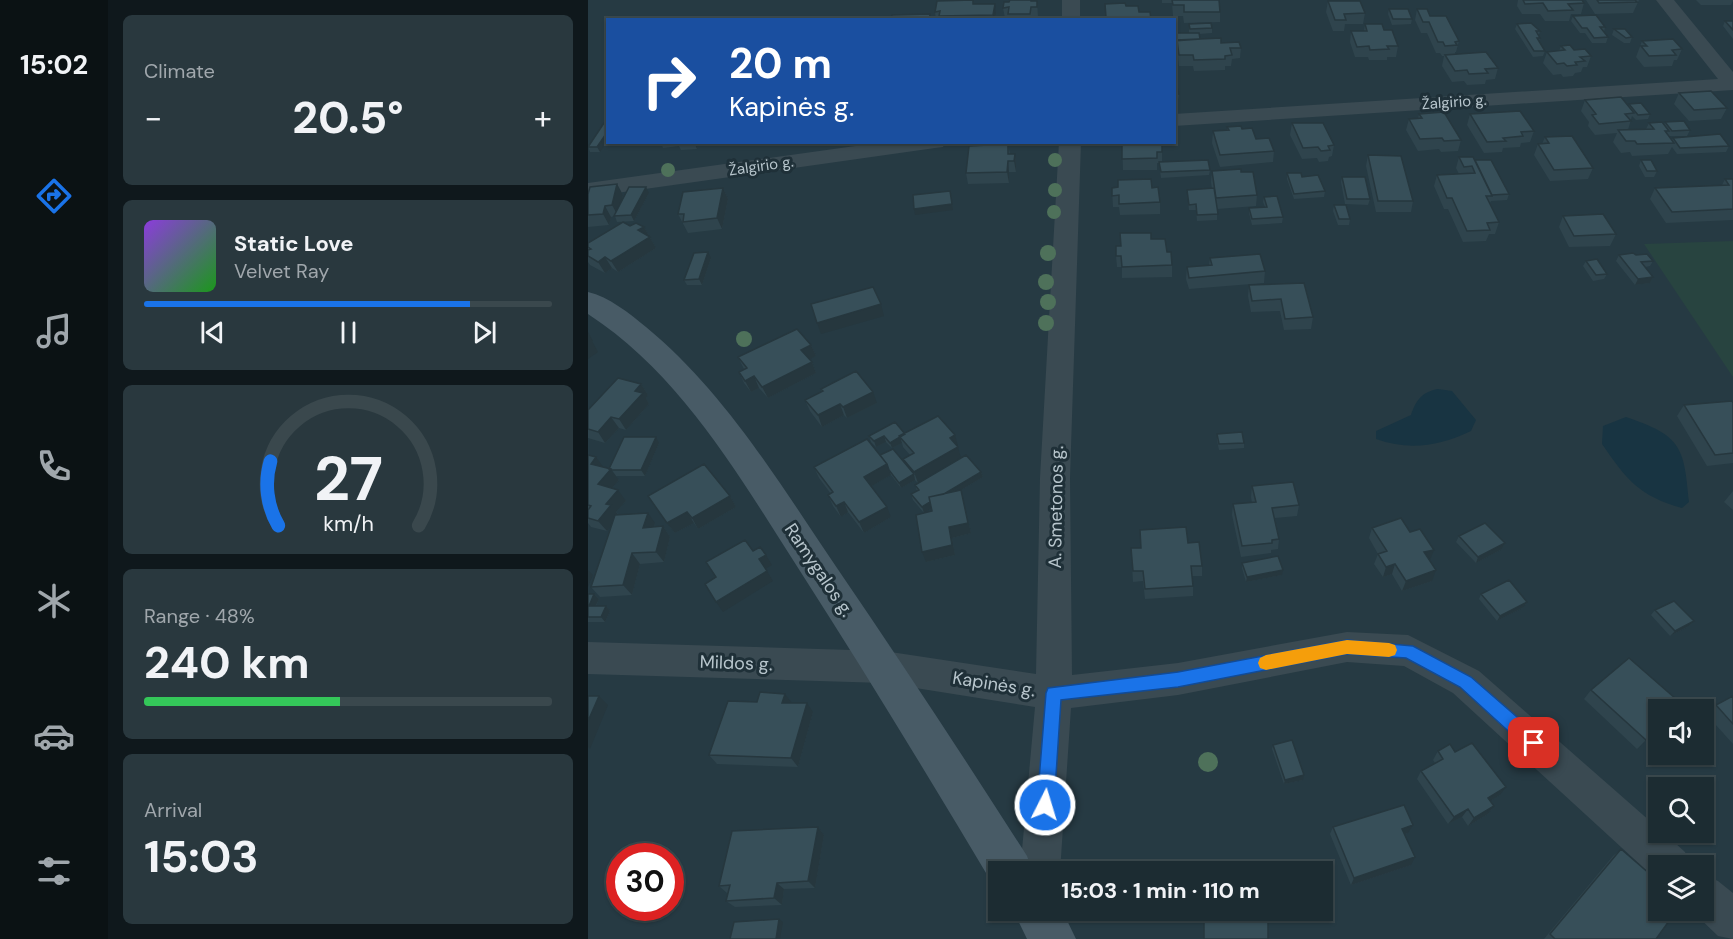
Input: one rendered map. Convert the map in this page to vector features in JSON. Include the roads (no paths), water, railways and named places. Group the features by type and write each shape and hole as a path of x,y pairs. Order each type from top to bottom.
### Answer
{"main road":[{"name":"Ramygalos g.","path":"588,301 608,312 677,371 736,446 884,667 1004,861"}],"street":[{"path":"1071,0 1071,18"},
{"path":"1665,0 1732,84"},
{"name":"Žalgirio g.","path":"1176,120 1732,84"},
{"name":"Žalgirio g.","path":"588,190 921,144"},
{"name":"A. Smetonos g.","path":"1043,861 1054,693 1055,478 1070,144"},
{"name":"Kapinės g.","path":"884,667 1054,693 1178,679 1347,647 1408,651 1466,682 1659,855"},
{"name":"Mildos g.","path":"588,658 884,667"},
{"path":"1714,905 1733,921"}],"water":[{"path":"1438,389 1452,391 1476,420 1471,431 1448,440 1424,445 1400,445 1376,439 1376,431 1411,415 1420,398"},
{"path":"1626,417 1659,431 1677,446 1685,468 1689,502 1682,508 1655,498 1635,485 1602,444 1603,426"}]}
